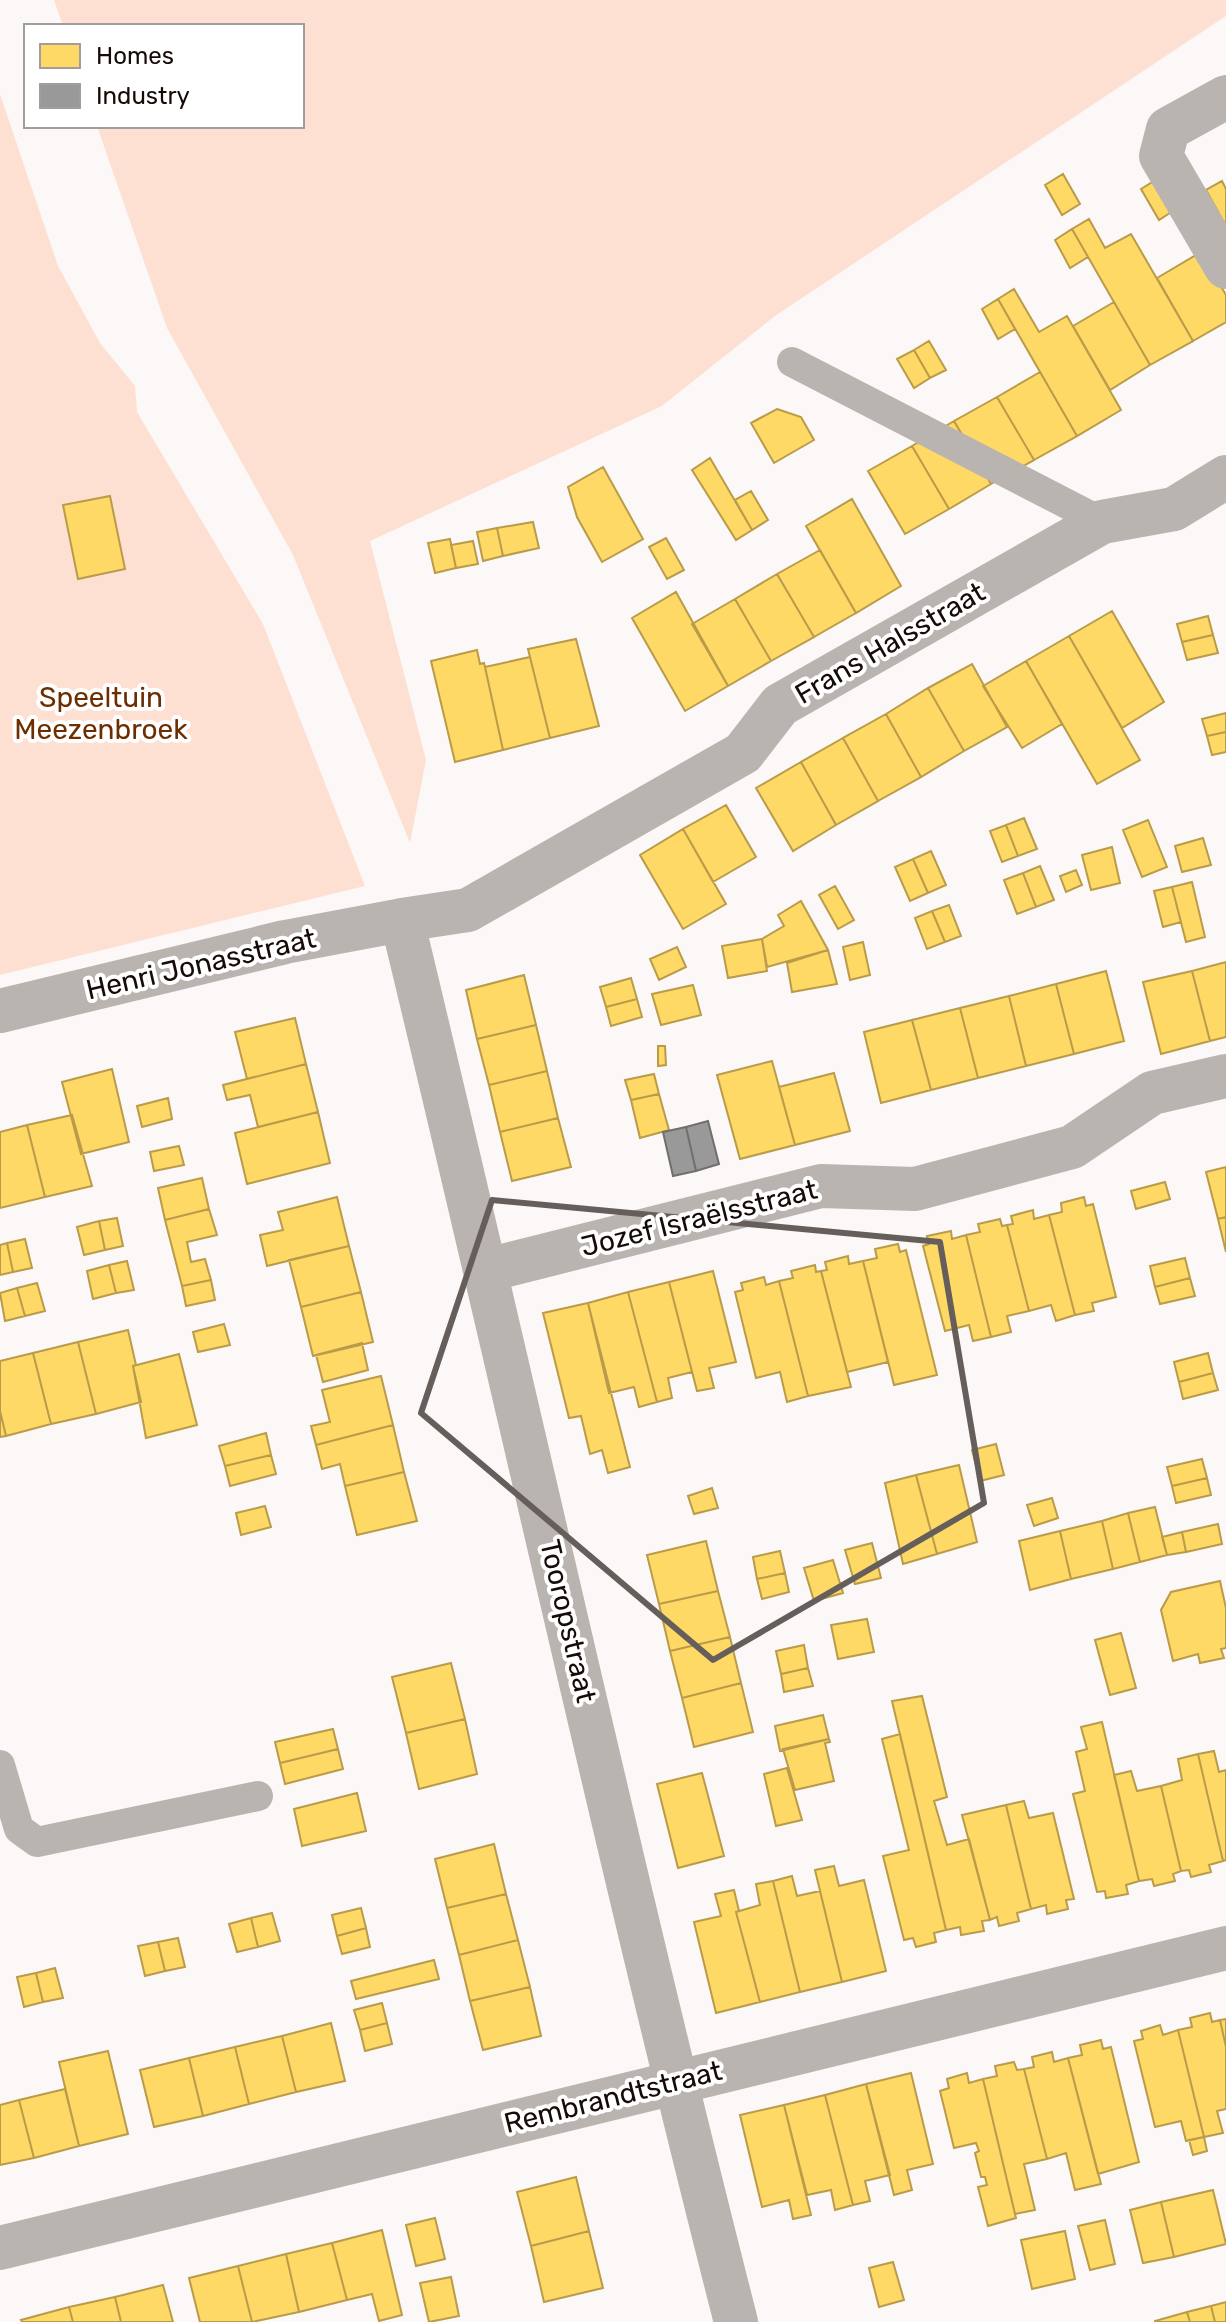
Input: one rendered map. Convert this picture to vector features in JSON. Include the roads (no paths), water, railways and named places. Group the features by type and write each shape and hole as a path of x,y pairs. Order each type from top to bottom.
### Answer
{"street":[{"path":"1226,97 1168,129 1161,156 1226,267"},
{"name":"Frans Halsstraat","path":"402,920 468,910 743,753 780,705 1102,522 1174,509 1226,477"},
{"name":"Henri Jonasstraat","path":"0,1011 285,942 402,920"},
{"name":"Tooropstraat","path":"402,920 487,1270 675,2082 736,2322"},
{"name":"Jozef Israëlsstraat","path":"487,1270 821,1186 915,1189 1072,1147 1152,1093 1226,1076"},
{"name":"Rembrandtstraat","path":"0,2248 1226,1948"}],"lane":[{"path":"792,362 1102,522"},
{"path":"0,1765 19,1829 37,1842 258,1796"}],"park label":[{"name":"Speeltuin Meezenbroek","path":"101,713"}]}
